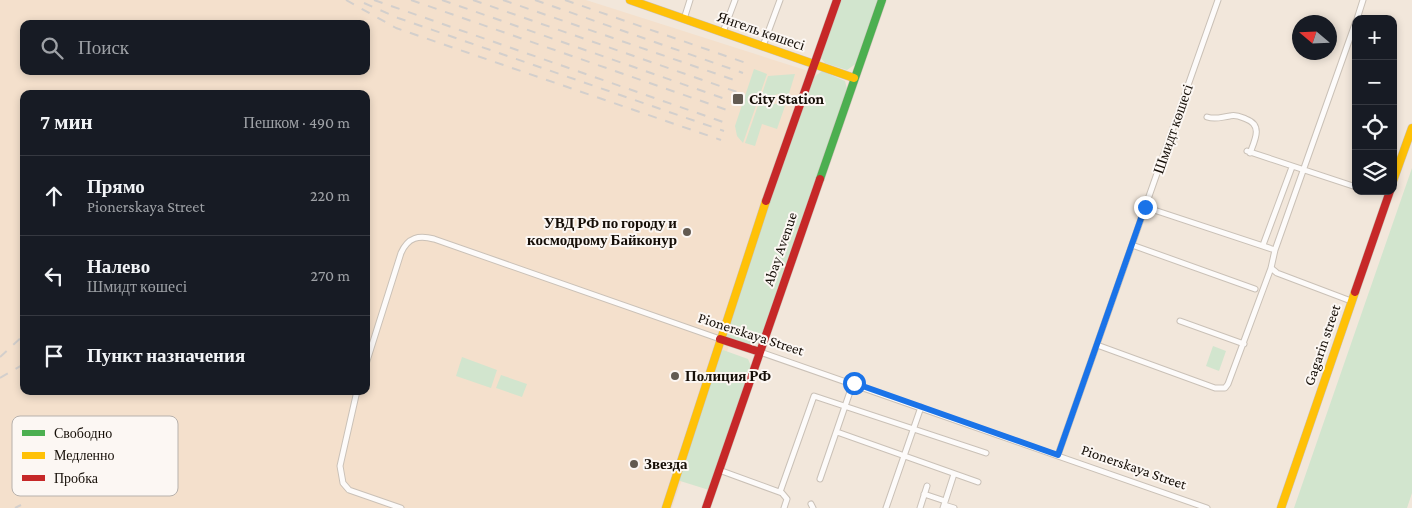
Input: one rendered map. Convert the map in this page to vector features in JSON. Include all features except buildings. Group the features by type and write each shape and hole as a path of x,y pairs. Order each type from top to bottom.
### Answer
{"main road":[{"name":"Янгель көшесі","path":"630,0 654,4 684,19 854,78"},
{"name":"Abay Avenue","path":"666,508 720,339 837,0"},
{"name":"Abay Avenue","path":"706,508 882,0"},
{"path":"1397,170 1412,128"},
{"name":"Gagarin street","path":"1281,508 1389,195"},
{"name":"Pionerskaya Street","path":"720,339 760,352"}],"street":[{"path":"684,19 690,0"},
{"path":"723,32 735,0"},
{"path":"763,46 780,0"},
{"name":"Шмидт көшесі","path":"1058,455 1218,0"},
{"path":"1358,15 1363,0"},
{"path":"1097,345 1220,389 1228,384 1272,268 1275,250 1352,32"},
{"path":"1207,117 1219,119 1236,115 1251,121 1256,125 1257,131 1249,152 1352,186"},
{"path":"1263,245 1292,167"},
{"path":"1145,207 1275,250"},
{"name":"Pionerskaya Street","path":"370,352 402,252 408,242 419,237 450,245 720,339"},
{"path":"1132,245 1255,289"},
{"path":"1272,268 1276,273 1351,301"},
{"path":"1180,321 1244,344"},
{"name":"Pionerskaya Street","path":"760,352 854,383 1207,508"},
{"path":"820,479 854,383"},
{"path":"357,395 340,466 342,483 348,490 401,508"},
{"path":"780,492 814,396 986,453"},
{"path":"886,508 921,407"},
{"path":"837,432 978,482"},
{"path":"719,470 780,492 787,500 784,508"},
{"path":"944,504 954,474"},
{"path":"920,508 927,486"},
{"path":"924,494 954,508"}],"shaded area":[{"path":"0,0 586,0 824,76 672,508 0,508"}],"green space":[{"path":"840,0 879,0 857,63 847,70 825,63 820,57"},
{"path":"754,69 767,74 743,143 737,136 735,126"},
{"path":"822,71 845,81 847,89 760,342 753,346 727,337 725,331 813,78"},
{"path":"795,74 787,100 777,94 771,98 774,104 781,103 785,106 777,129 762,124 755,146 745,143 768,76"},
{"path":"1412,168 1412,493 1407,508 1294,508"},
{"path":"1213,346 1226,351 1219,371 1206,366"},
{"path":"723,350 748,359 751,366 709,490 677,480 719,353"},
{"path":"462,357 497,370 491,388 456,376"},
{"path":"501,375 527,384 522,397 496,388"}],"railway":[{"path":"346,0 396,28 721,140"},
{"path":"374,0 726,123"},
{"path":"411,0 730,111"},
{"path":"442,0 734,102"},
{"path":"473,0 737,92"},
{"path":"503,0 740,82"},
{"path":"535,0 743,73"},
{"path":"565,0 746,63"},
{"path":"364,3 398,18 724,131"},
{"path":"0,357 20,339"},
{"path":"0,378 20,366"},
{"path":"15,508 21,505"}],"traffic: fast":[{"path":"820,179 882,0"}],"traffic: slow":[{"path":"630,0 854,78"},
{"path":"1397,170 1412,128"},
{"path":"666,508 766,201"},
{"path":"1281,508 1355,292"}],"traffic: jam":[{"path":"766,201 837,0"},
{"path":"706,508 820,179"},
{"path":"1355,292 1389,195"},
{"path":"720,339 760,352"}],"place":[{"name":"City Station","path":"738,99"},
{"name":"УВД РФ по городу и космодрому Байконур","path":"687,232"},
{"name":"Полиция РФ","path":"675,376"},
{"name":"Звезда","path":"634,464"}],"route":[{"path":"854,383 1058,455 1145,207"}]}
